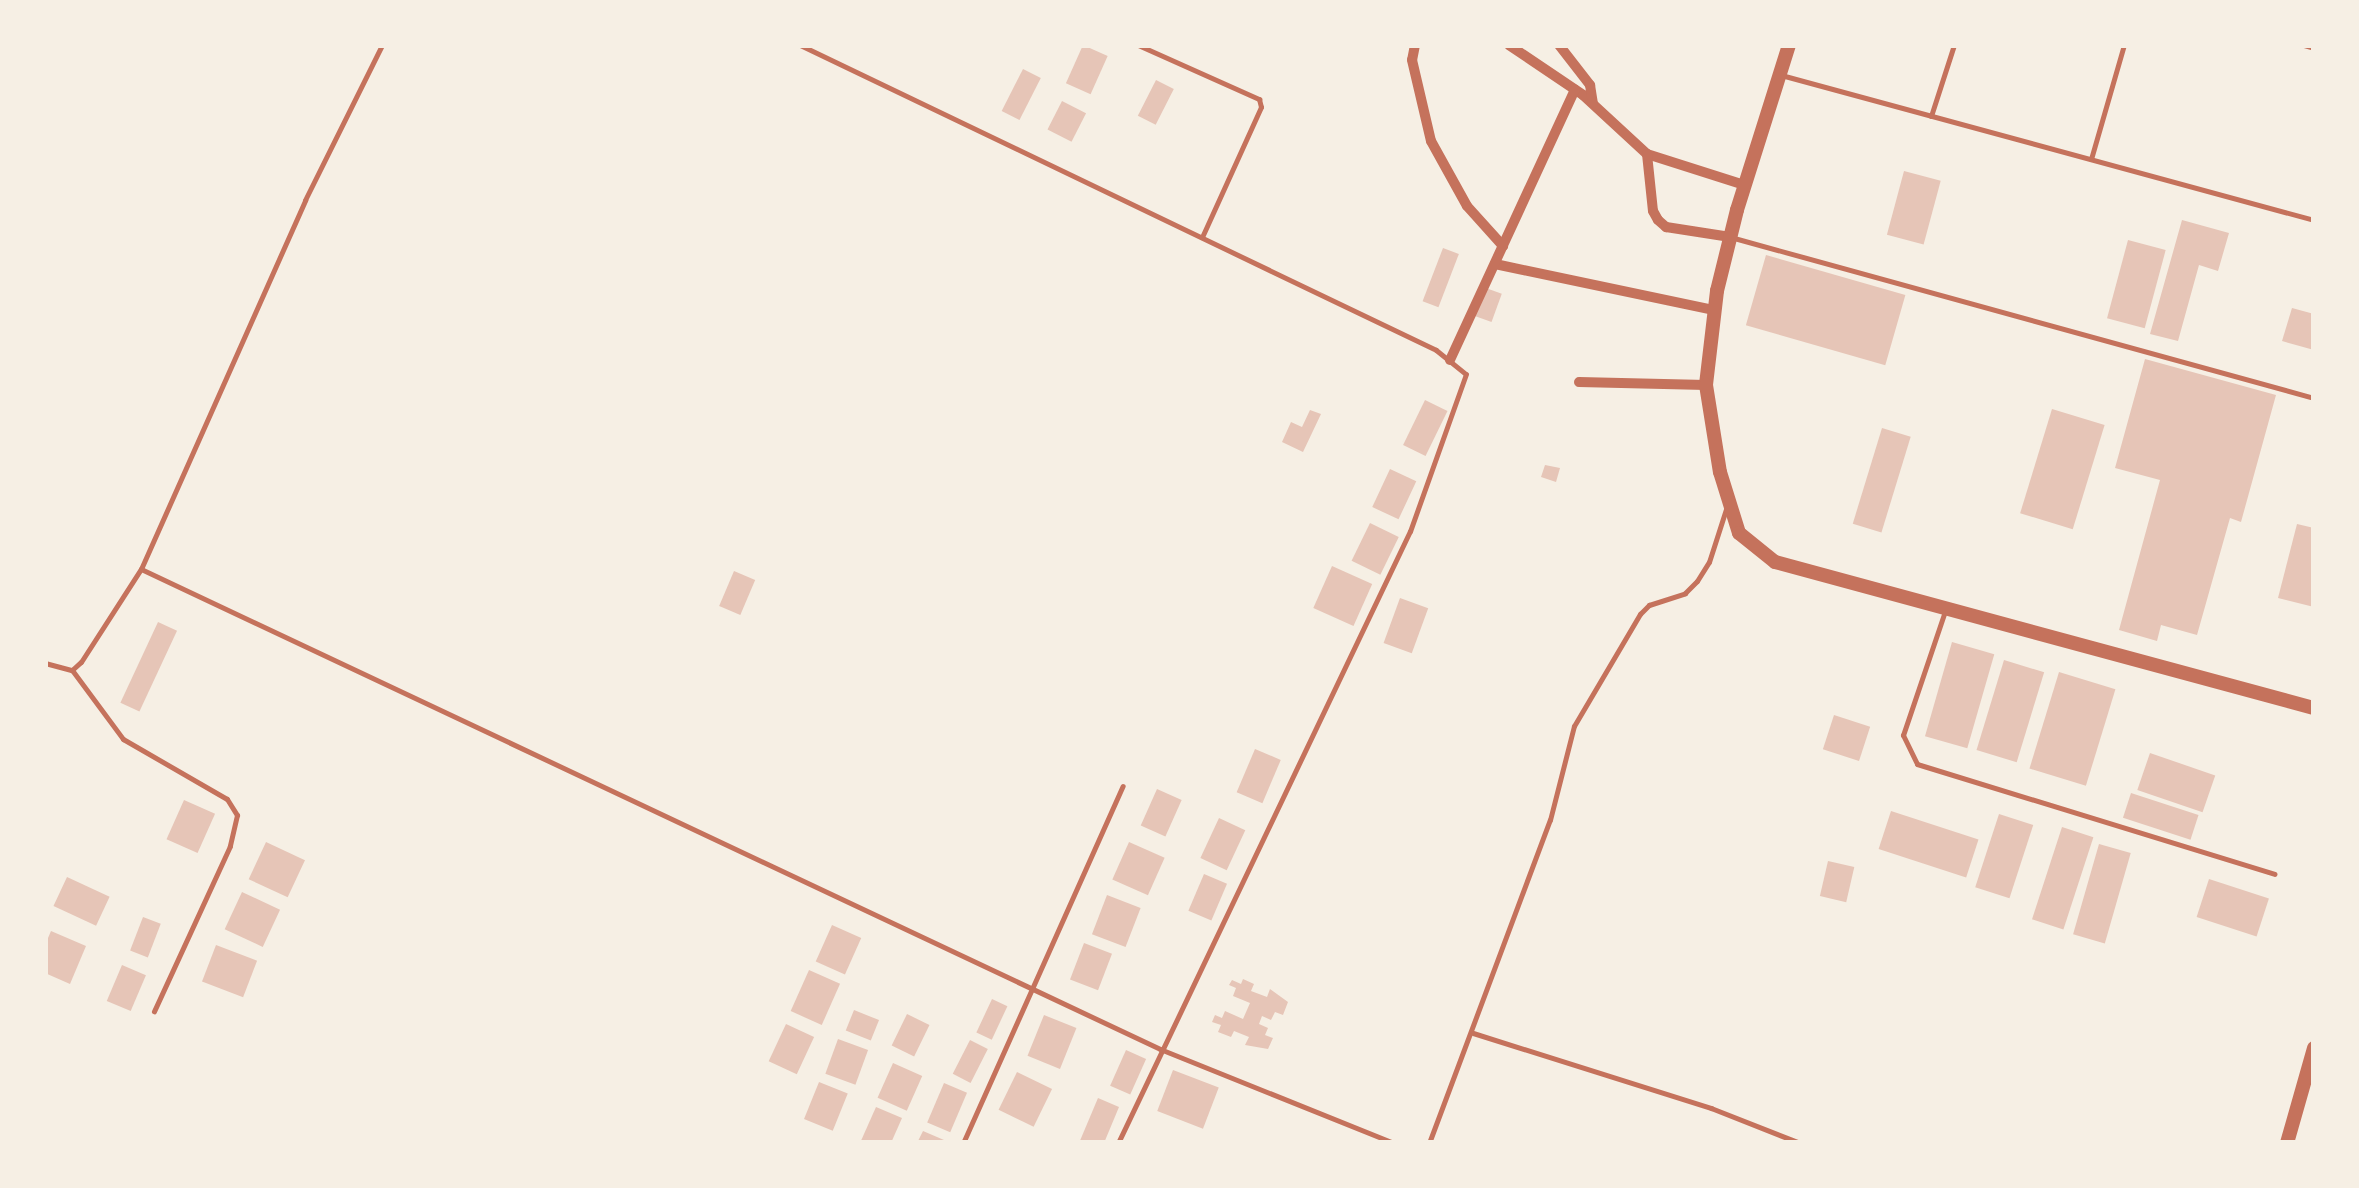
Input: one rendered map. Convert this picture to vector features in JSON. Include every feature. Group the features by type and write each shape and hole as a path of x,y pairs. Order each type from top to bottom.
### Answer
{"street":[{"path":"1415,45 1412,60 1431,141 1467,206 1503,246"},
{"path":"1509,45 1594,104 1648,154 1745,185"},
{"path":"1559,45 1590,85 1594,104"},
{"path":"1789,45 1730,236 1714,310 1706,384 1712,434 1739,533 1775,562 2314,708"},
{"path":"1450,360 1575,90"},
{"path":"1648,154 1653,211 1658,220 1666,227 1730,236"},
{"path":"1494,264 1714,310"},
{"path":"1579,382 1706,384"},
{"path":"2288,1143 2314,1048"}],"lane":[{"path":"72,670 142,569 306,200 382,45"},
{"path":"800,45 1202,237 1450,360 1466,374 1466,386 1410,530 1118,1143"},
{"path":"1138,45 1259,99 1261,107 1202,237"},
{"path":"1931,116 1954,45"},
{"path":"2090,159 2124,45"},
{"path":"2304,45 2314,48"},
{"path":"1780,75 2314,220"},
{"path":"1730,236 2314,398"},
{"path":"1429,1143 1550,820 1574,726 1640,614 1648,605 1685,593 1697,581 1709,562 1729,500"},
{"path":"142,569 1160,1048 1394,1143"},
{"path":"1946,608 1903,736 1917,764 2274,874"},
{"path":"45,664 72,670 124,739 227,799 237,815 230,846 154,1011"},
{"path":"963,1143 1122,786"},
{"path":"1473,1033 1712,1108 1800,1143"}],"building":[{"path":"1083,45 1108,56 1091,94 1066,83"},
{"path":"1023,69 1041,78 1019,120 1002,111"},
{"path":"1156,80 1174,89 1156,125 1138,116"},
{"path":"1062,101 1086,113 1072,142 1047,130"},
{"path":"1904,171 1941,181 1924,245 1887,235"},
{"path":"2182,220 2229,233 2218,271 2199,265 2178,341 2150,334"},
{"path":"2128,240 2166,250 2145,328 2107,318"},
{"path":"1443,248 1459,254 1438,307 1423,301"},
{"path":"1766,255 1905,295 1885,365 1746,325"},
{"path":"1483,287 1502,294 1492,322 1473,315"},
{"path":"2292,308 2314,314 2314,350 2282,341"},
{"path":"2145,359 2276,395 2241,522 2230,518 2197,635 2161,625 2157,641 2119,630 2160,480 2115,468"},
{"path":"1425,400 1447,411 1426,456 1403,445"},
{"path":"2052,409 2105,425 2073,529 2020,513"},
{"path":"1310,410 1321,414 1303,452 1282,442 1291,422 1302,427"},
{"path":"1882,428 1911,437 1881,532 1853,524"},
{"path":"1545,465 1560,468 1556,482 1541,477"},
{"path":"1390,469 1416,481 1399,519 1372,507"},
{"path":"1370,523 1399,537 1380,575 1352,561"},
{"path":"2297,524 2314,528 2314,607 2278,598"},
{"path":"1332,566 1372,584 1353,626 1313,608"},
{"path":"734,571 755,580 740,615 719,606"},
{"path":"1400,598 1428,608 1412,653 1384,643"},
{"path":"158,622 177,631 139,712 120,703"},
{"path":"1952,642 1994,654 1967,748 1925,736"},
{"path":"2004,660 2044,672 2017,762 1977,750"},
{"path":"2059,672 2115,689 2086,786 2029,769"},
{"path":"1834,715 1870,727 1859,761 1823,749"},
{"path":"1255,749 1281,760 1262,803 1237,792"},
{"path":"2150,753 2215,775 2203,812 2137,790"},
{"path":"1157,789 1182,800 1165,837 1141,826"},
{"path":"2131,793 2199,815 2190,840 2123,818"},
{"path":"184,800 215,814 198,853 167,839"},
{"path":"1891,811 1978,839 1966,877 1879,849"},
{"path":"1999,814 2033,825 2009,898 1975,887"},
{"path":"1219,818 1245,830 1227,870 1200,858"},
{"path":"2062,827 2093,837 2063,929 2032,919"},
{"path":"266,842 305,860 288,897 249,879"},
{"path":"1129,842 1165,858 1148,895 1112,879"},
{"path":"2099,844 2131,853 2105,943 2073,934"},
{"path":"1828,861 1854,867 1846,902 1820,896"},
{"path":"1204,874 1227,884 1211,921 1188,911"},
{"path":"67,877 110,897 96,926 53,906"},
{"path":"2209,879 2269,898 2257,937 2197,917"},
{"path":"242,892 280,910 263,947 225,929"},
{"path":"1107,895 1141,908 1126,947 1092,934"},
{"path":"143,917 161,924 148,957 130,951"},
{"path":"832,925 861,938 845,975 816,962"},
{"path":"51,931 86,946 70,984 45,973 45,945"},
{"path":"1084,943 1112,954 1098,990 1070,979"},
{"path":"216,945 257,961 243,997 202,981"},
{"path":"122,965 146,975 131,1011 107,1001"},
{"path":"809,970 840,984 822,1025 791,1011"},
{"path":"1243,979 1254,984 1251,991 1267,997 1270,989 1288,1002 1283,1015 1275,1012 1271,1020 1262,1016 1259,1024 1268,1028 1265,1035 1273,1038 1268,1049 1245,1045 1249,1037 1234,1031 1231,1037 1218,1032 1221,1025 1212,1022 1215,1015 1222,1018 1225,1011 1243,1019 1250,1003 1233,996 1236,988 1229,985 1232,980 1241,984"},
{"path":"992,999 1007,1006 992,1040 976,1033"},
{"path":"854,1010 879,1020 871,1041 846,1030"},
{"path":"907,1014 929,1025 914,1056 892,1045"},
{"path":"1044,1015 1076,1028 1060,1069 1028,1056"},
{"path":"786,1024 814,1037 797,1074 769,1061"},
{"path":"838,1039 868,1050 855,1085 825,1074"},
{"path":"970,1040 988,1049 971,1083 953,1074"},
{"path":"1126,1050 1146,1059 1130,1095 1110,1086"},
{"path":"893,1063 922,1076 907,1111 878,1098"},
{"path":"1173,1070 1219,1088 1203,1129 1157,1111"},
{"path":"1017,1072 1052,1089 1034,1127 999,1110"},
{"path":"819,1082 848,1094 833,1131 804,1119"},
{"path":"944,1083 967,1093 950,1132 927,1123"},
{"path":"1098,1098 1119,1107 1104,1143 1079,1143"},
{"path":"876,1107 902,1118 891,1143 860,1143"},
{"path":"923,1131 951,1143 917,1143"}]}
